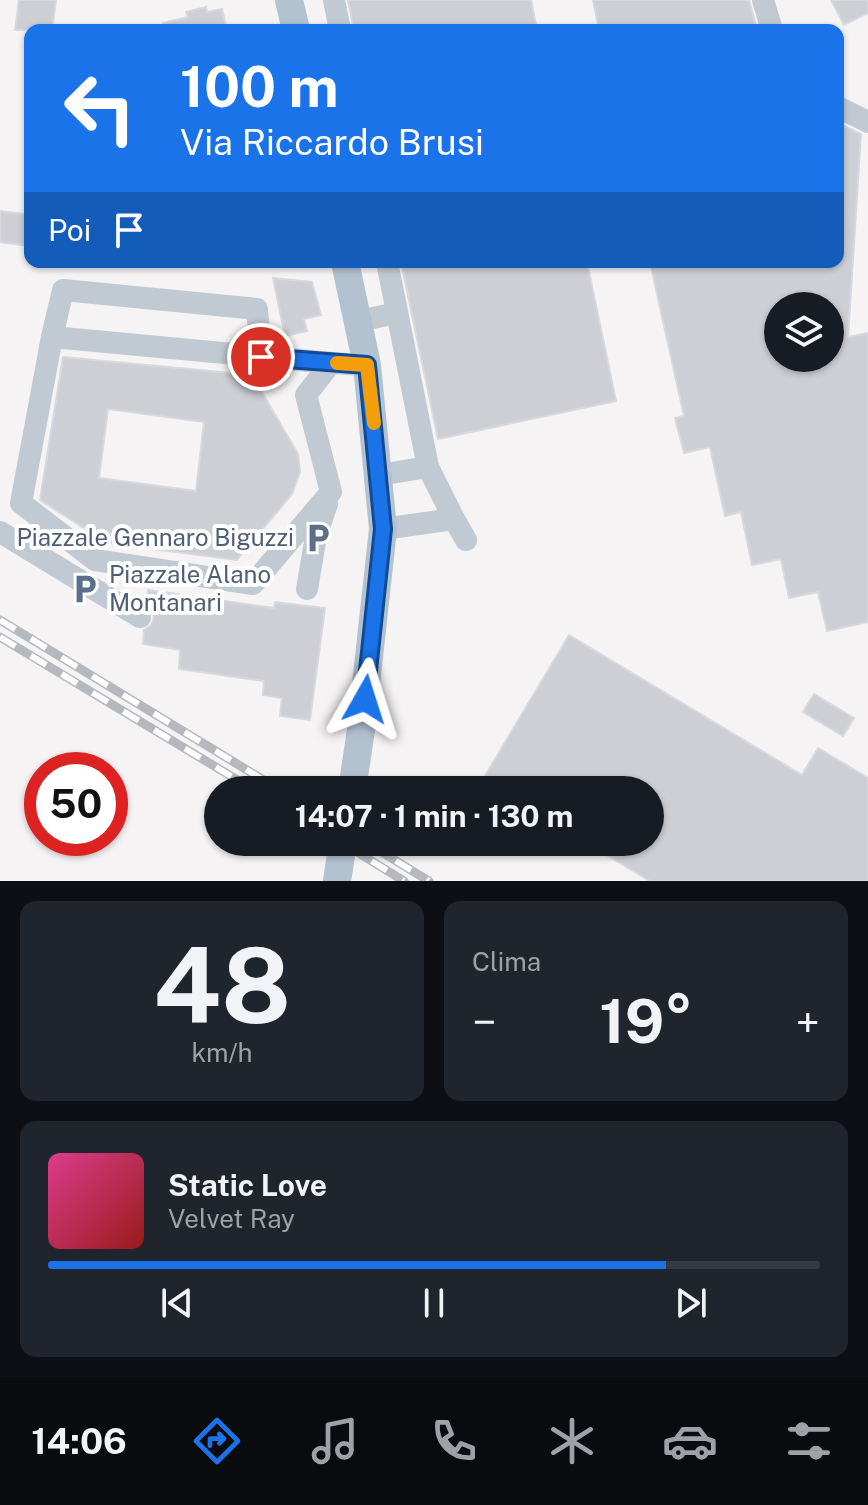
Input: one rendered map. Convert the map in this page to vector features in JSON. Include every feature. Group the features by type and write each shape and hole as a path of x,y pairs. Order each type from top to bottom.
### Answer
{"main road":[{"path":"289,0 295,24"},
{"path":"346,268 367,365 383,529 354,776"},
{"path":"337,881 341,856"}],"street":[{"path":"334,0 339,24"},
{"path":"763,0 770,24"},
{"path":"844,110 868,122"},
{"path":"388,268 428,467 466,540"},
{"path":"261,357 257,309 63,290 21,503 95,560 253,584 331,492"},
{"path":"358,321 397,313"},
{"path":"52,337 367,365"},
{"path":"287,359 306,395 331,492 316,536 307,589"},
{"path":"306,395 331,363"},
{"path":"379,475 428,467"},
{"path":"383,529 454,519"},
{"path":"0,532 140,617"},
{"path":"85,584 95,560"}],"building":[{"path":"19,0 56,0 53,24 24,24 24,30 15,30"},
{"path":"348,0 531,0 536,24 353,24"},
{"path":"593,0 749,0 755,24 598,24"},
{"path":"831,0 868,0 868,13 843,24"},
{"path":"206,7 207,12 222,9 226,24 163,24 188,17 186,12"},
{"path":"844,126 861,134 848,337 868,333 868,622 827,631 818,592 789,598 781,559 752,565 741,512 725,516 710,447 684,453 675,418 684,416 651,268 844,268"},
{"path":"0,211 24,214 24,245 0,242"},
{"path":"402,268 588,268 616,401 438,439"},
{"path":"273,278 312,282 321,315 304,319 307,331 285,336"},
{"path":"63,357 252,375 298,454 300,472 292,494 237,560 107,543 40,500","holes":["108,409 204,422 196,491 99,478"]},
{"path":"148,590 274,608 275,602 325,608 310,720 280,716 282,698 263,695 264,681 179,669 180,650 143,644 144,630 154,618 146,604"},
{"path":"569,635 802,775 818,748 868,778 868,881 650,881 608,856 664,856 664,776 485,776"},
{"path":"814,694 854,718 843,736 803,712"}],"railway":[{"path":"0,620 257,776"},
{"path":"0,637 231,776"},
{"path":"364,856 404,881"},
{"path":"388,856 429,881"}],"slow traffic":[{"path":"337,363 367,365 374,423"}],"place":[{"name":"Piazzale Gennaro Biguzzi","path":"318,538"},
{"name":"Piazzale Alano Montanari","path":"85,589"}],"route":[{"path":"261,357 367,365 383,529 365,699"}]}
